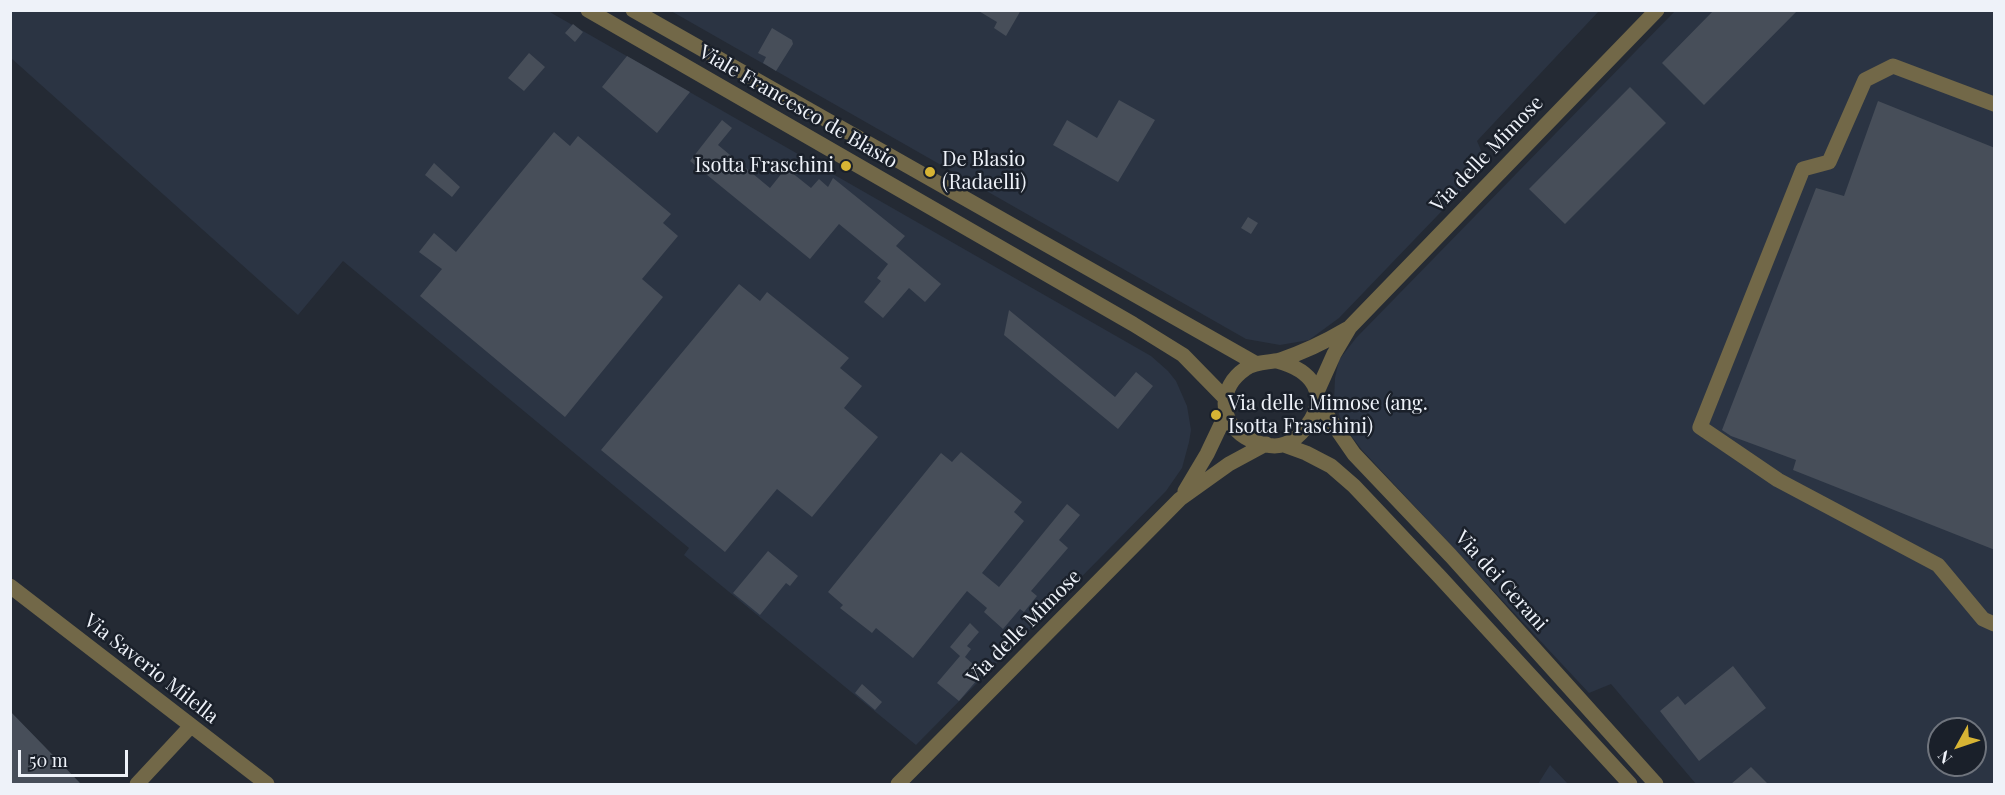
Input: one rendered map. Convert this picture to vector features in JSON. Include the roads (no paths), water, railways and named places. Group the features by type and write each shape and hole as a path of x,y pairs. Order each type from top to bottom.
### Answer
{"street":[{"name":"Viale Francesco de Blasio","path":"588,10 1133,324 1183,355 1225,398"},
{"name":"Viale Francesco de Blasio","path":"633,10 1255,363"},
{"name":"Via delle Mimose","path":"1350,327 1657,10"},
{"path":"1995,104 1893,66 1865,80 1829,162 1803,169 1700,427 1778,480 1938,565 1983,619 1995,624"},
{"path":"1350,327 1317,346 1277,361 1255,363 1245,369 1234,379 1225,398 1226,414 1235,431 1250,440 1284,445 1306,453 1331,466 1354,486 1630,784"},
{"path":"1284,445 1302,433 1311,421 1317,397 1334,354 1350,327"},
{"path":"1277,361 1290,364 1302,371 1312,380 1317,397"},
{"name":"Via dei Gerani","path":"1317,397 1354,454 1450,556 1656,784"},
{"name":"Via delle Mimose","path":"1180,499 1207,454 1226,414"},
{"name":"Via delle Mimose","path":"898,784 1180,499 1229,464 1266,444"},
{"name":"Via Saverio Milella","path":"10,586 267,784"},
{"path":"137,784 190,726"}],"place":[{"name":"Isotta Fraschini","path":"846,166"},
{"name":"De Blasio (Radaelli)","path":"930,172"},
{"name":"Via delle Mimose (ang. Isotta Fraschini)","path":"1216,415"}]}
